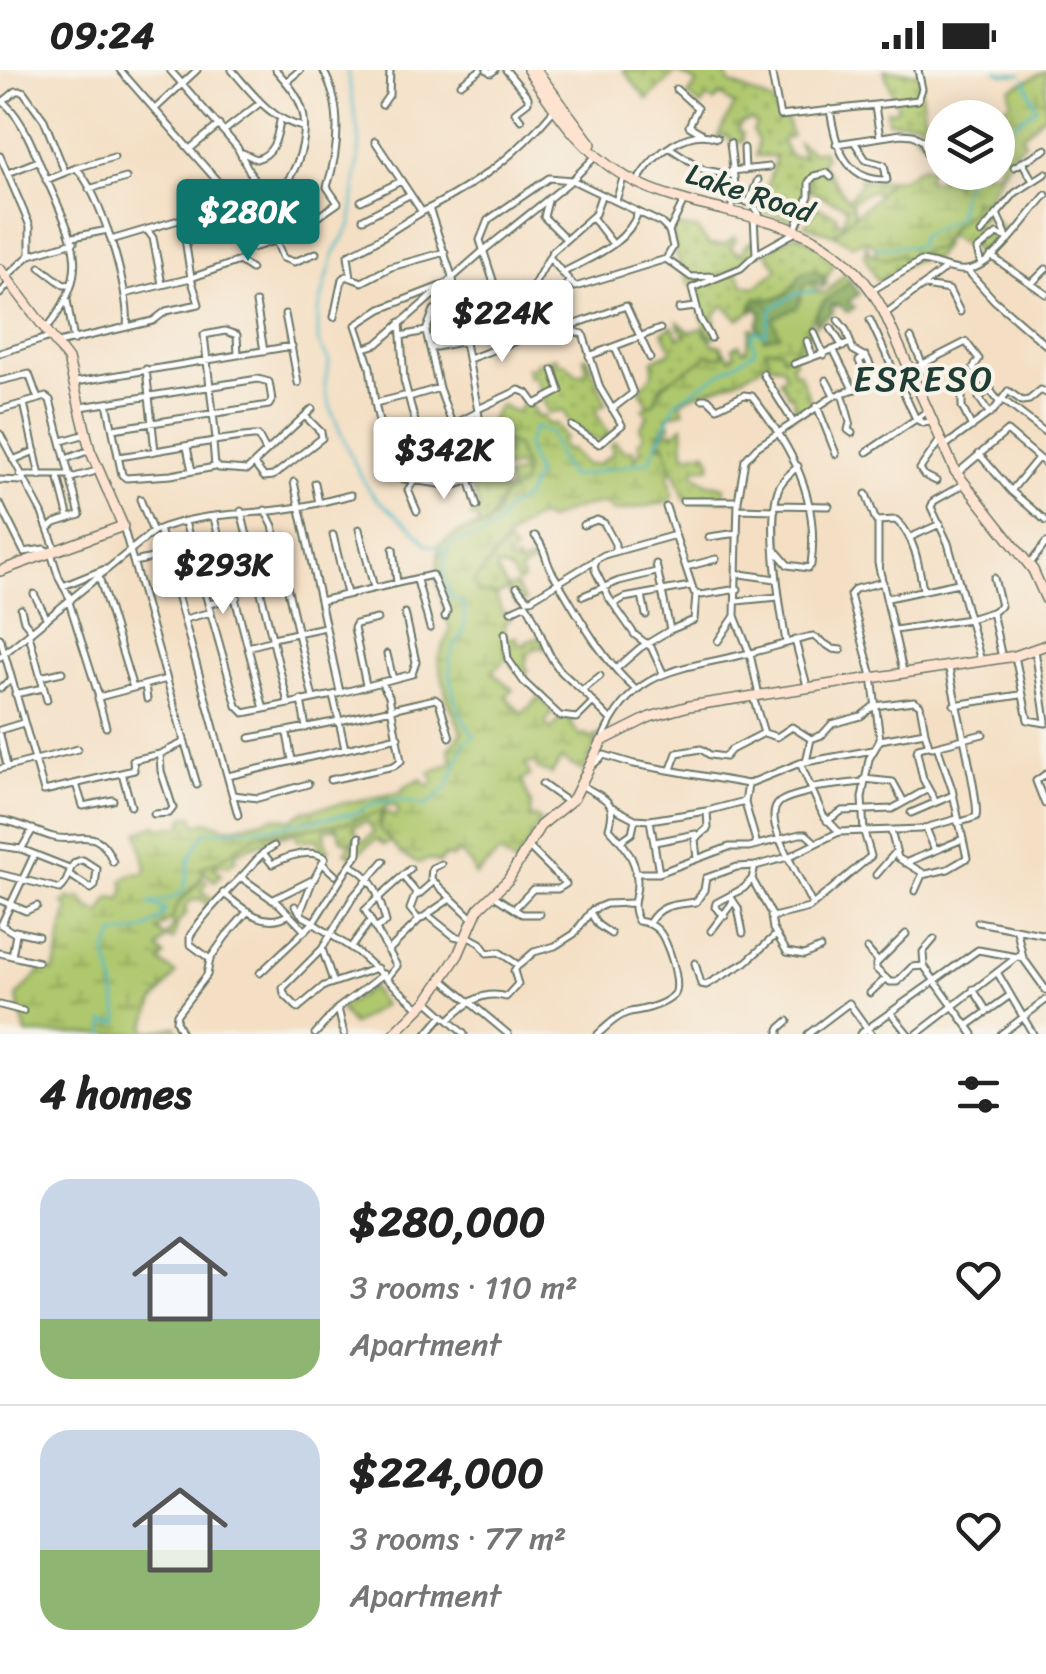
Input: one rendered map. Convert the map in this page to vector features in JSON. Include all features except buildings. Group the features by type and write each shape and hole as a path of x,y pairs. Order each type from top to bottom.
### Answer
{"main road":[{"name":"Lake Road","path":"532,70 555,109 596,156 624,175 685,198 757,215 827,240 856,267 876,288 889,312 943,443 1046,586"},
{"name":"Lake Road","path":"532,70 596,149 640,177 733,203 757,215"},
{"name":"Lake Road","path":"856,267 915,368 929,417 964,484 1030,563 1046,599"},
{"path":"0,570 123,526 90,450 68,359 6,275"},
{"path":"394,1034 442,978 466,937 472,918 508,880 540,826 583,786 602,741 666,711 1015,656 1046,645"}],"street":[{"path":"120,70 230,195 244,201 260,201 281,191 298,164 302,108 276,70"},
{"path":"170,70 240,152 258,188 280,254 294,262 316,253"},
{"path":"155,110 197,70"},
{"path":"232,70 280,120 303,127"},
{"path":"286,82 300,70"},
{"path":"248,234 252,248 308,224 338,203 327,187 334,167 336,111 322,70"},
{"path":"382,104 389,95 390,70"},
{"path":"462,84 483,70 495,70"},
{"path":"506,70 528,97 528,102 515,112 521,120"},
{"path":"771,70 780,116 918,100 922,88 918,70"},
{"path":"676,89 697,108 689,126 716,138"},
{"path":"53,336 72,284 74,240 18,116 2,100 23,91 44,120 65,172"},
{"path":"224,131 260,102"},
{"path":"875,106 880,137"},
{"path":"351,278 346,256 376,244 486,175 526,144 555,109"},
{"path":"830,109 841,156 862,176 887,180 884,165 866,160 855,143"},
{"path":"240,152 256,160 266,156 274,147 280,120"},
{"path":"191,148 219,125"},
{"path":"640,177 660,152 701,132"},
{"path":"836,144 913,135 923,141 925,148"},
{"path":"375,141 409,194 425,210 454,278 489,469 481,478 453,486 436,480 402,480 391,470 364,348 356,331 360,320 381,308 446,284"},
{"path":"730,144 733,203 757,206 758,253"},
{"path":"670,148 704,170 731,173 769,167"},
{"path":"744,148 746,170"},
{"path":"1015,166 1046,150"},
{"path":"364,348 377,344 596,156"},
{"path":"46,180 114,157"},
{"path":"1,160 30,226 30,255"},
{"path":"8,173 38,161"},
{"path":"1022,162 1033,180"},
{"path":"76,168 108,230 129,325"},
{"path":"981,233 1015,192 1046,173"},
{"path":"616,202 624,175"},
{"path":"711,338 696,307 692,287 744,266 796,229 809,196 809,182 816,176 831,177"},
{"path":"90,189 126,178"},
{"path":"361,201 401,180"},
{"path":"522,338 489,275 480,240 488,220 542,180 572,180 659,222 668,232 673,249 666,259 584,287 568,282 549,257"},
{"path":"749,202 758,180"},
{"path":"258,188 269,198"},
{"path":"363,219 409,194"},
{"path":"876,288 920,262 967,270 981,264 1046,195"},
{"path":"506,312 525,301 549,257 592,217 601,196"},
{"path":"550,198 544,217 566,238"},
{"path":"668,232 685,198"},
{"path":"1037,206 1046,212"},
{"path":"562,273 630,231 638,212"},
{"path":"997,214 1007,237"},
{"path":"592,217 613,244"},
{"path":"0,353 53,336 74,341 153,320 166,311 198,305 182,219 111,240"},
{"path":"0,294 6,275 30,255 108,230"},
{"path":"146,230 153,238 162,286"},
{"path":"981,264 977,250 997,234 1007,237"},
{"path":"32,243 40,250"},
{"path":"334,317 346,276 362,282 391,267 445,252"},
{"path":"992,256 1046,294"},
{"path":"666,259 691,277 717,277"},
{"path":"125,294 239,261 252,270"},
{"path":"40,267 64,285 72,284"},
{"path":"889,312 947,267"},
{"path":"1032,283 1046,269"},
{"path":"967,270 1001,307 1046,346"},
{"path":"563,330 555,297 568,282"},
{"path":"925,286 950,290 960,312"},
{"path":"67,300 74,341"},
{"path":"452,424 426,331 434,310 458,300"},
{"path":"256,303 264,351"},
{"path":"470,359 522,338 534,340 626,306 650,358"},
{"path":"679,310 696,307"},
{"path":"284,314 298,383"},
{"path":"838,320 853,350 866,356 879,382"},
{"path":"870,320 916,418 923,424 929,417"},
{"path":"400,322 404,380 436,480"},
{"path":"832,328 842,347"},
{"path":"589,356 660,329"},
{"path":"563,330 582,332 600,388 622,425 596,443 572,426"},
{"path":"216,465 203,337 225,331 236,335 238,355"},
{"path":"401,336 426,331"},
{"path":"814,332 824,354"},
{"path":"911,338 915,368 930,381"},
{"path":"431,348 466,340"},
{"path":"806,341 812,358"},
{"path":"718,641 735,616 738,505 745,460 817,406 842,393 896,377 966,342 979,359 973,368 1001,401 1046,433"},
{"path":"794,364 851,343"},
{"path":"76,382 292,346"},
{"path":"612,409 634,393 615,347"},
{"path":"834,351 853,389"},
{"path":"866,356 859,361 870,385"},
{"path":"146,369 156,452"},
{"path":"423,440 519,390 540,404 560,391 553,370"},
{"path":"0,381 29,374 38,399"},
{"path":"763,374 794,423"},
{"path":"81,407 264,379 268,382 272,400 269,405 113,430"},
{"path":"826,380 834,396"},
{"path":"961,382 952,388 962,391 962,407 972,427"},
{"path":"375,403 439,388"},
{"path":"990,414 979,398 991,388"},
{"path":"936,481 920,469 943,443 990,414 1009,390 1022,402 1041,390 1046,393"},
{"path":"842,393 852,434"},
{"path":"702,398 717,408 751,395 798,466 808,490 814,537 810,567 788,565 776,552"},
{"path":"0,410 49,397 80,515 48,528"},
{"path":"24,404 40,476"},
{"path":"107,404 122,475 126,478 216,465 245,470 312,409"},
{"path":"817,406 836,454"},
{"path":"254,464 264,476 273,476 322,438 305,416"},
{"path":"867,452 916,418 929,417"},
{"path":"960,470 1007,431 1046,464"},
{"path":"384,444 418,433"},
{"path":"0,434 48,528 106,728"},
{"path":"62,441 86,434"},
{"path":"118,457 258,436 266,451"},
{"path":"456,454 484,446"},
{"path":"187,447 192,471"},
{"path":"66,458 90,450"},
{"path":"13,460 35,452"},
{"path":"979,454 1011,491 1046,521"},
{"path":"1011,491 1038,458"},
{"path":"786,642 776,580 776,508 780,487 798,466"},
{"path":"0,480 93,472"},
{"path":"58,476 69,518"},
{"path":"415,480 408,490 417,511"},
{"path":"294,482 326,627 345,748"},
{"path":"470,482 477,506"},
{"path":"315,483 319,503"},
{"path":"964,484 931,503 981,661"},
{"path":"866,494 878,522 876,549 903,671"},
{"path":"2,655 156,530 241,512 298,508 351,495"},
{"path":"140,499 166,555 238,815"},
{"path":"683,500 776,508 830,506"},
{"path":"0,504 24,552 54,552"},
{"path":"616,669 640,648 694,620 696,594 666,508"},
{"path":"266,510 314,698"},
{"path":"241,512 288,703"},
{"path":"214,518 264,708"},
{"path":"583,525 597,520 604,523 615,552"},
{"path":"878,522 896,520 910,538 924,590"},
{"path":"185,522 237,706 246,713 412,674 416,667 406,613"},
{"path":"910,538 940,524"},
{"path":"123,526 198,785"},
{"path":"359,529 374,588"},
{"path":"709,537 738,532"},
{"path":"333,535 347,594"},
{"path":"511,611 594,560 675,535"},
{"path":"535,536 577,619 635,689"},
{"path":"1030,563 1046,544"},
{"path":"392,550 397,583"},
{"path":"134,562 166,555"},
{"path":"686,567 716,559"},
{"path":"594,560 594,570"},
{"path":"656,564 670,630"},
{"path":"588,565 613,604 648,644 663,672"},
{"path":"62,586 106,570"},
{"path":"584,596 658,572"},
{"path":"738,573 776,580"},
{"path":"320,601 435,576 447,610 445,617"},
{"path":"98,577 133,688"},
{"path":"894,630 992,612 1001,606 994,578"},
{"path":"417,580 430,628"},
{"path":"592,766 604,755 748,784 803,762 873,750 880,740 872,676 850,594 883,582"},
{"path":"887,598 958,583"},
{"path":"613,604 691,586"},
{"path":"517,587 540,625 559,669 611,719"},
{"path":"696,594 738,589"},
{"path":"34,594 47,619"},
{"path":"642,595 646,615"},
{"path":"209,604 236,597"},
{"path":"737,601 778,598"},
{"path":"21,609 47,700"},
{"path":"185,619 211,612"},
{"path":"992,612 1002,658"},
{"path":"735,616 750,654 764,733"},
{"path":"366,685 354,628 377,619"},
{"path":"248,646 326,627"},
{"path":"505,634 508,659 538,697 560,716 578,718 594,702"},
{"path":"602,741 611,719 635,689 663,672 814,636 841,650"},
{"path":"0,638 44,790 134,769 133,760 160,754 185,742"},
{"path":"640,638 640,648"},
{"path":"795,640 806,686"},
{"path":"1015,656 1028,720 1046,722 1035,648"},
{"path":"387,654 393,679"},
{"path":"649,922 670,904 696,902 706,878 788,857 839,832 926,828 976,817 979,809 948,665"},
{"path":"40,678 62,672"},
{"path":"584,689 600,676"},
{"path":"97,695 102,698 167,679"},
{"path":"0,688 12,680"},
{"path":"330,780 398,764 401,757 392,709 386,688 380,682"},
{"path":"145,685 147,700"},
{"path":"16,694 43,688"},
{"path":"954,705 1021,694"},
{"path":"301,700 306,728"},
{"path":"250,738 438,700 450,737"},
{"path":"810,739 822,735 832,724 861,716 874,706 918,702 925,732 953,795 966,860 926,874 915,891"},
{"path":"23,723 0,732 4,768 78,749"},
{"path":"670,769 678,752 701,749 725,757 764,733 777,737 792,726 810,739"},
{"path":"287,732 292,760"},
{"path":"880,740 925,732"},
{"path":"935,801 916,752 918,748 984,734"},
{"path":"228,776 398,737"},
{"path":"810,739 803,762 811,789 827,821 839,832"},
{"path":"873,750 864,781 864,832 871,856 884,866"},
{"path":"154,814 173,808 161,772 160,754"},
{"path":"122,772 131,806"},
{"path":"1045,804 1036,781 1046,774"},
{"path":"812,904 774,821 778,804 811,789 864,781 893,782 904,803"},
{"path":"76,784 84,806 113,800"},
{"path":"233,795 258,798 308,784"},
{"path":"542,784 568,803"},
{"path":"748,784 744,800 756,845"},
{"path":"583,786 612,807 614,816 609,828 622,840 637,881 632,903 638,921 649,922 661,932 673,958 677,992 643,1012 615,1019 598,1034"},
{"path":"827,821 836,813 863,808 885,810 928,788"},
{"path":"911,813 953,795"},
{"path":"612,807 650,820 707,811 744,800"},
{"path":"697,855 694,839 708,828 707,811"},
{"path":"622,840 632,833 635,818"},
{"path":"0,820 60,839 74,835 92,838 107,850 113,862"},
{"path":"650,820 659,874"},
{"path":"926,828 935,850"},
{"path":"22,849 32,829"},
{"path":"891,831 895,853 926,874"},
{"path":"654,842 700,834"},
{"path":"635,873 659,874 697,855 780,838 806,834 816,843"},
{"path":"260,972 313,923 358,854 359,837"},
{"path":"905,863 963,839"},
{"path":"0,846 22,849 69,871 91,889 98,868 80,860 69,871 60,888 0,874"},
{"path":"210,959 190,944 190,936 223,893 263,852 274,846"},
{"path":"514,909 534,889 558,889 566,884 530,848"},
{"path":"263,852 270,863 316,853 324,856 300,913"},
{"path":"876,874 895,853"},
{"path":"34,855 1,924 38,936"},
{"path":"770,916 809,908 871,856"},
{"path":"383,973 333,981 301,1008 282,992 322,950 350,902 384,861"},
{"path":"323,864 335,875"},
{"path":"441,864 434,866 430,874 434,882 472,918"},
{"path":"350,865 369,878 379,900 386,922 375,930"},
{"path":"711,931 725,916 732,899 752,880 755,866"},
{"path":"365,910 410,869"},
{"path":"241,878 272,900 304,931"},
{"path":"404,878 419,895 434,882"},
{"path":"272,900 314,879"},
{"path":"752,880 784,949 804,954 820,948"},
{"path":"223,893 275,922 288,914"},
{"path":"416,893 410,909 419,920"},
{"path":"492,894 528,915 540,914"},
{"path":"388,951 419,920 450,899"},
{"path":"725,916 714,905 732,899"},
{"path":"732,899 738,908 743,934"},
{"path":"0,900 26,911 38,906"},
{"path":"315,1034 338,1008 397,966 365,910 350,902"},
{"path":"427,1034 446,1017 490,992 506,996 514,992 518,965 534,952 574,934 590,912 606,904 632,903"},
{"path":"294,906 464,1034"},
{"path":"182,1034 176,1017 207,975 210,959 248,910"},
{"path":"590,912 598,925 611,934"},
{"path":"428,916 454,936 480,943 487,953 499,952 518,965"},
{"path":"351,948 370,921"},
{"path":"978,922 1046,935"},
{"path":"1016,930 1020,957 1046,990"},
{"path":"12,956 15,931"},
{"path":"906,934 875,968 896,982 912,967 924,966"},
{"path":"695,963 701,984 706,985 746,962 776,935"},
{"path":"934,939 923,952 924,966 973,1034"},
{"path":"322,950 333,981"},
{"path":"867,950 878,962"},
{"path":"860,1034 869,1032 978,950 1020,957"},
{"path":"0,953 38,962"},
{"path":"917,1034 1020,957"},
{"path":"996,972 1033,1034"},
{"path":"442,978 508,1034"},
{"path":"870,993 886,978"},
{"path":"973,989 987,1011"},
{"path":"967,1026 1010,996"},
{"path":"1001,1034 1046,1000"},
{"path":"808,1034 849,1003 869,1032"},
{"path":"0,1005 23,1011"},
{"path":"338,1008 344,1034"},
{"path":"891,1013 908,1034"},
{"path":"779,1034 788,1021"}],"green space":[{"path":"623,70 727,70 729,83 773,102 778,117 786,118 792,136 781,141 790,156 803,157 799,143 812,152 823,150 825,157 821,163 848,200 861,183 859,178 889,180 879,196 869,191 851,202 855,214 834,235 805,225 817,207 836,215 837,221 843,223 847,207 810,191 811,177 795,222 760,211 776,156 756,156 756,124 751,120 740,124 738,131 742,132 743,141 718,137 734,106 721,95 714,102 707,98 701,106 688,96 697,83 676,72 647,100"},
{"path":"884,70 919,73 925,141 914,133 922,121 888,122 887,110 898,108"},
{"path":"1046,71 1046,114 1022,136 1025,143 1015,151 1015,100 1011,100 1010,89"},
{"path":"922,166 925,190 991,190 984,202 972,199 972,211 950,228 937,249 923,251 912,261 901,254 886,259 875,256 876,246 865,240 852,245 834,235 889,180 903,178"},
{"path":"972,199 984,202 980,213 985,217 974,227 980,234 998,223 1003,230 981,249 986,257 981,261 969,242 961,244 951,236 943,240"},
{"path":"672,226 697,229 709,245 726,244 734,237 730,247 739,254 751,241 755,242 755,252 734,270 690,286 676,254"},
{"path":"796,234 819,245 834,264 826,279 822,274 795,285 780,298 760,297 752,303 750,312 738,319 724,305 714,315 716,336 712,338 705,328 694,288 737,272 744,285 756,287 778,269 765,251"},
{"path":"943,242 934,258 912,261 878,282 865,257 866,245 876,256 937,249"},
{"path":"816,270 827,284 821,288 821,283 811,281 802,291 798,306 773,319 781,335 763,339 757,325 762,312 750,312 756,297 778,298 802,273"},
{"path":"845,274 850,281 824,301 809,324 813,332 802,335 796,348 784,357 779,349 765,349 769,360 764,364 732,382 685,399 680,402 684,411 667,416 670,426 660,432 657,446 665,445 672,472 668,474 673,496 669,502 614,512 606,504 590,505 547,521 541,517 531,520 503,544 473,583 479,593 495,594 503,614 510,613 511,619 504,623 506,659 492,672 513,690 506,696 522,714 539,698 554,711 545,723 551,730 561,718 573,720 571,724 581,737 599,735 584,772 561,759 552,774 537,769 537,763 525,764 530,775 522,781 531,804 530,818 540,821 516,865 499,853 475,876 471,864 458,852 453,858 445,856 439,863 430,859 418,863 402,854 380,829 384,811 395,817 396,806 386,806 381,812 345,823 258,834 200,869 204,873 177,904 173,918 157,930 166,938 158,949 165,956 160,962 176,974 154,1002 145,1027 150,1032 176,1027 181,1034 26,1034 17,997 43,968 53,972 69,908 63,904 69,897 73,901 80,897 101,914 110,897 121,899 125,889 122,881 134,873 144,874 146,867 138,832 156,825 182,826 184,817 193,816 196,825 207,821 229,828 276,817 291,820 304,811 403,792 403,788 421,779 429,787 434,780 429,773 453,762 449,749 462,732 448,701 438,659 450,630 437,580 439,545 462,531 486,527 497,513 501,498 522,485 525,469 516,446 496,438 492,429 492,416 501,405 518,413 522,404 529,402 538,418 543,416 547,424 556,424 565,438 560,441 565,451 570,449 586,465 599,464 613,453 611,445 615,442 624,451 633,450 635,459 641,450 638,443 644,436 640,427 648,416 643,409 655,402 664,385 709,354 723,356 724,351 730,358 739,344 746,350 751,328 761,332 764,339 780,335 773,319 798,306 805,284 816,283 817,292 826,293"},
{"path":"850,281 859,294 848,302 855,308 847,312 833,304 833,312 815,325 822,305"},
{"path":"678,322 690,332 702,328 713,344 722,346 723,356 665,383 655,402 648,405 640,390 653,373 653,360 672,351 663,332 672,326 678,338 685,335"},
{"path":"808,334 808,348 792,355 795,362 791,364 794,373 799,372 812,405 796,414 792,394 780,380 786,375 782,366 771,365 764,349 780,349 783,357"},
{"path":"556,357 559,364 565,363 578,375 587,372 587,357 606,403 595,412 610,435 600,442 570,425 563,410 548,413 535,376 529,377 527,368"},
{"path":"683,426 684,452 690,455 706,451 711,460 710,467 696,468 693,474 707,483 725,487 724,497 734,499 685,500 664,441 657,443 659,432 673,434"},
{"path":"496,438 516,446 525,470 522,485 501,501 488,524 472,531 468,529 479,526 478,518 471,517 479,508 471,483 490,473 501,492 510,489 506,477 521,473 519,466 506,469 501,462 491,466 493,459 508,450"},
{"path":"507,543 515,552 508,557 509,563 534,563 520,571 523,580 518,583 512,572 500,567 496,570 508,589 515,585 525,601 517,606 506,590 496,596 479,593 473,583"},
{"path":"517,637 518,643 526,646 526,642 540,637 546,649 539,647 529,653 525,664 528,671 523,676 512,666 504,639"},
{"path":"383,808 379,823 390,842 384,845 377,839 352,857 345,852 355,841 366,840 374,832 367,821 353,827 356,838 348,843 341,839 337,828 325,830 329,848 326,854 319,851 318,839 298,841 297,834 272,837 271,841 235,853 237,859 228,866 219,864 215,868 221,874 215,881 200,870 258,834 300,830"},
{"path":"202,878 208,882 202,890 212,899 208,905 200,898 193,899 184,908 187,912 178,923 173,940 169,939 174,925 170,920 172,913"},
{"path":"372,988 383,1005 352,1025 340,1009"}],"waterway":[{"path":"347,70 360,143 351,225 333,256 318,313 318,341 329,361 327,394 345,443 370,490 427,545 440,547 445,554"},
{"path":"996,70 1021,74"},
{"path":"1015,123 1036,108 1025,79"},
{"path":"875,247 919,246 920,236 957,218 962,190"},
{"path":"105,1034 104,1022 119,1023 106,952 115,934 145,930 166,910 149,904 181,893 192,854 205,832 273,827 356,813 374,803 400,800 426,806 447,788 465,742 475,736 458,709 452,687 451,655 463,631 464,603 451,598 445,557 452,543 480,537 496,526 507,509 525,498 536,475 526,446 535,427 550,433 559,460 571,477 649,461 677,401 752,353 755,349 751,336 756,331 765,335 772,308 796,294 815,291"}],"district":[{"name":"ESRESO","path":"924,379"}]}
